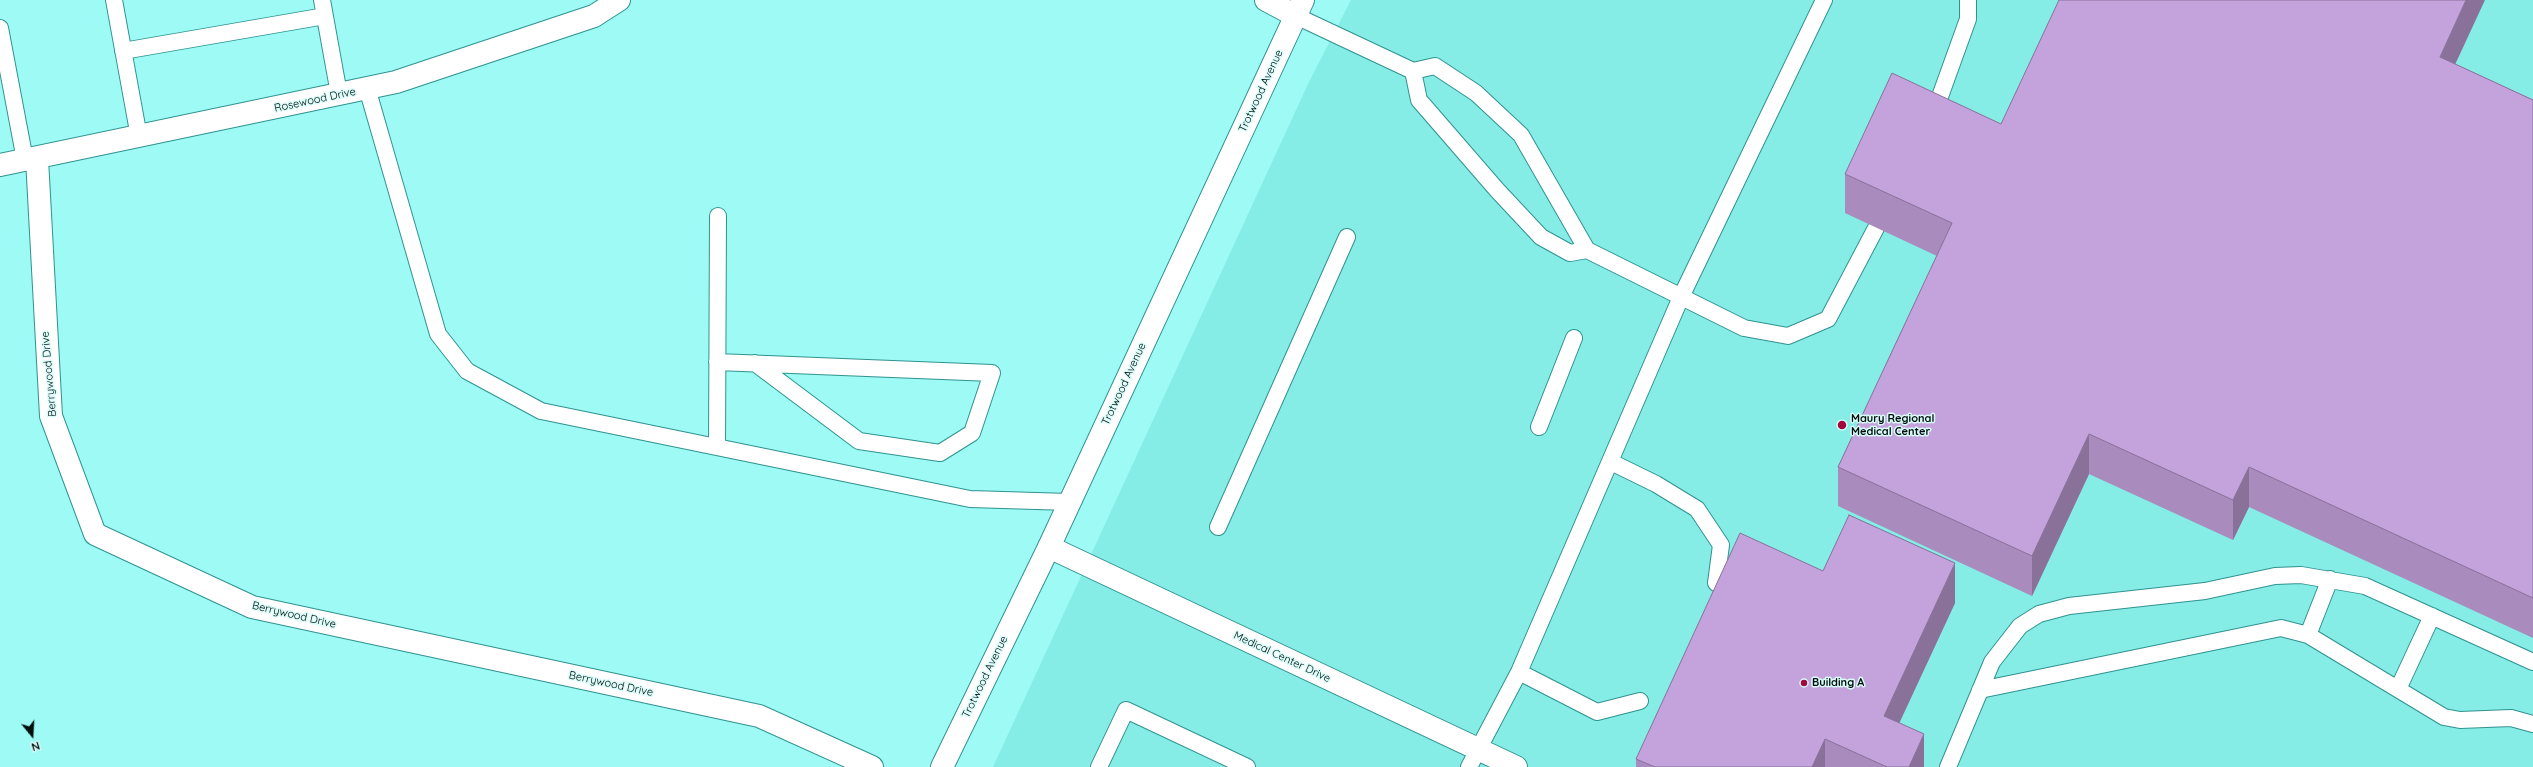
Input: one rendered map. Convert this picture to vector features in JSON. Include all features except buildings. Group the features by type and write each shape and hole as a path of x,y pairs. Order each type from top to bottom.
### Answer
{"street":[{"name":"Rosewood Drive","path":"0,165 31,160 396,82 594,16 619,0"},
{"path":"1266,0 1299,8"},
{"name":"Trotwood Avenue","path":"942,767 1048,547 1299,8"},
{"name":"Berrywood Drive","path":"31,160 51,416 95,534 252,607 760,716 872,767"},
{"name":"Medical Center Drive","path":"1048,547 1474,758 1516,767"}],"lane":[{"path":"114,0 139,137"},
{"path":"1474,758 1519,672 1681,297 1824,0"},
{"path":"1927,128 1947,80 1968,19 1968,0"},
{"path":"123,51 324,8 339,94"},
{"path":"1299,8 1413,71 1435,66 1476,93 1521,135 1587,250 1744,328 1788,336 1828,319 1876,228"},
{"path":"0,28 5,80 31,160"},
{"path":"1413,71 1419,100 1497,190 1541,236 1570,253 1587,250"},
{"path":"367,88 438,334 467,371 541,411 970,499 1069,502"},
{"path":"717,447 718,216"},
{"path":"1218,526 1347,237"},
{"path":"1539,427 1574,338"},
{"path":"717,362 992,373 972,433 940,453 858,441 755,364"},
{"path":"1611,462 1656,484 1697,509 1721,545 1716,583"},
{"path":"1948,767 1992,662 2020,626 2039,614 2069,606 2205,591 2275,576 2301,575 2366,586 2533,662"},
{"path":"2308,635 2330,579"},
{"path":"2398,689 2432,616"},
{"path":"1980,690 2281,628 2308,635 2444,717 2460,720 2511,718 2533,724"},
{"path":"1519,672 1597,712 1640,701"},
{"path":"1099,767 1126,710 1247,767"}],"shaded area":[{"name":"Maury Regional Medical Center","path":"1351,0 2533,0 2533,767 993,767 1309,82"}],"place":[{"name":"Maury Regional Medical Center","path":"1842,425"},
{"name":"Building A","path":"1804,683"}]}
